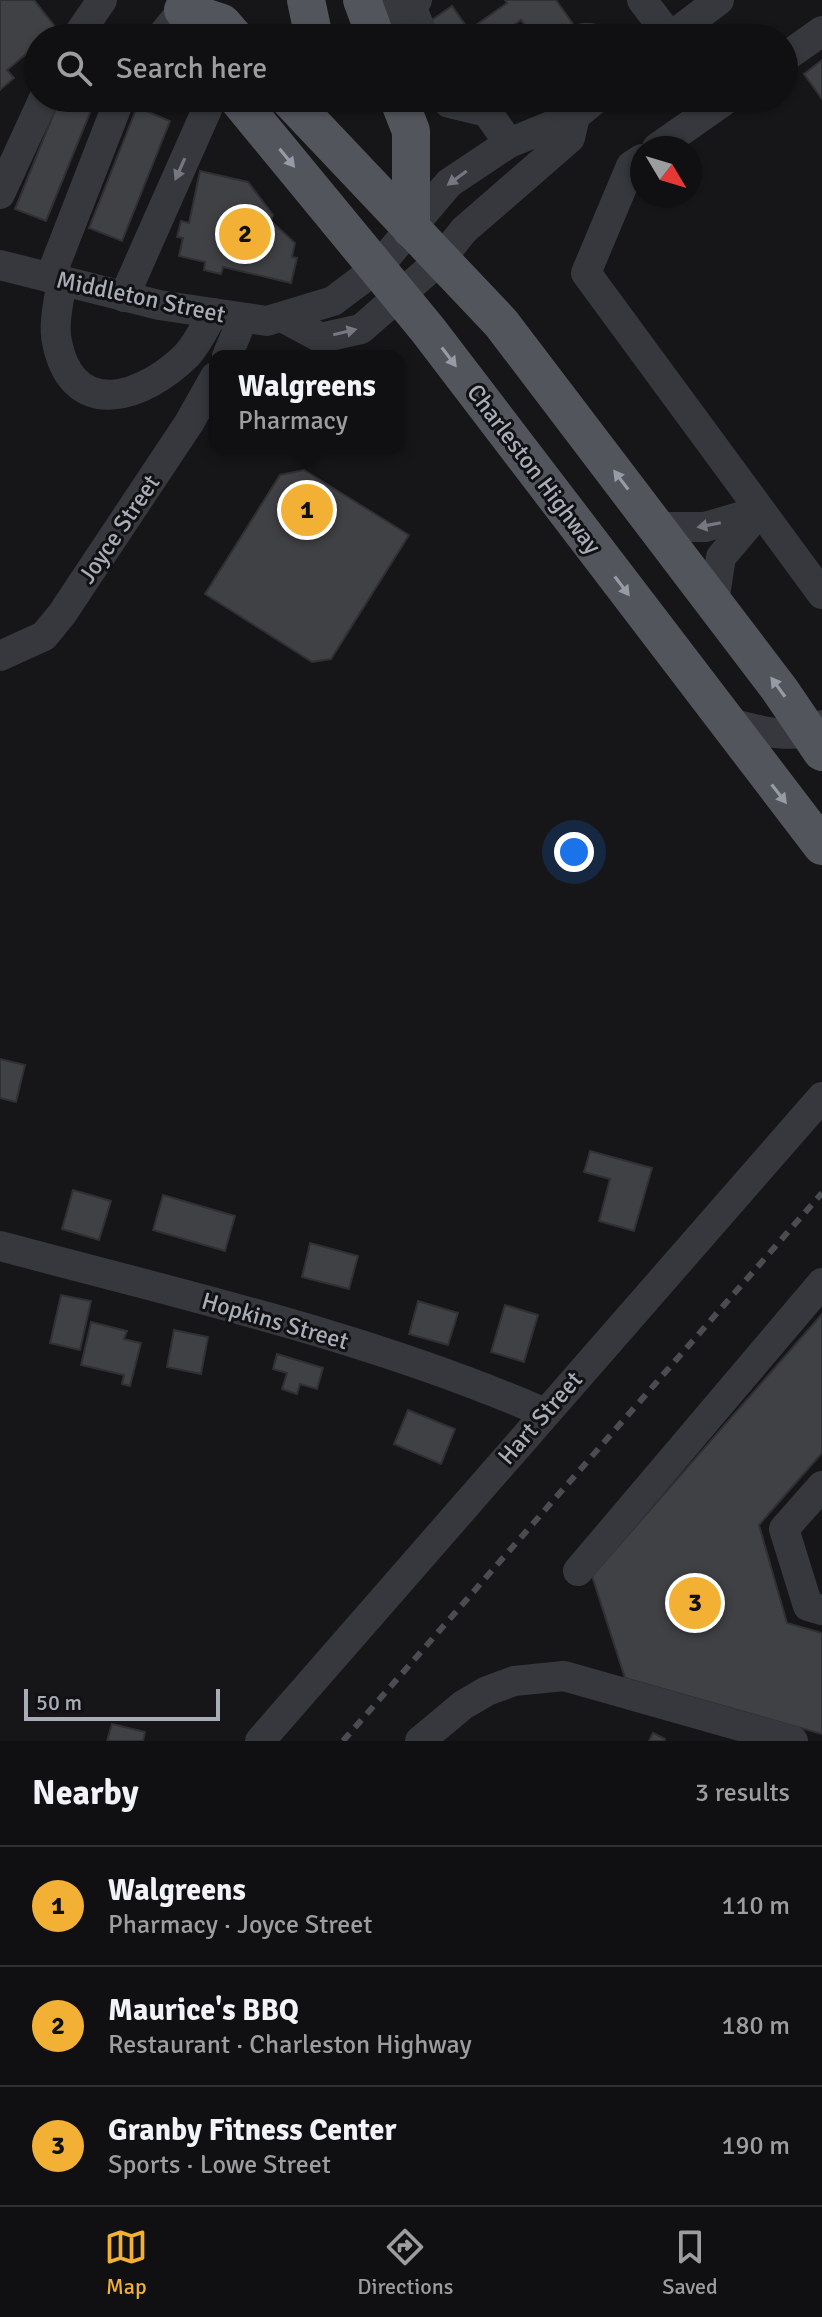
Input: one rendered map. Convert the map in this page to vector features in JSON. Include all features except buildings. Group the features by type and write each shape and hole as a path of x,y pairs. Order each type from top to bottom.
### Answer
{"main road":[{"path":"306,0 311,24"},
{"path":"177,22 223,24"},
{"name":"Charleston Highway","path":"249,112 389,282 822,846"},
{"path":"301,112 341,155 421,218"},
{"path":"331,112 341,155 389,282"},
{"path":"404,115 421,218 440,260 501,323 818,737"}],"street":[{"path":"86,24 102,0"},
{"path":"642,0 660,24"},
{"path":"688,24 719,0"},
{"path":"367,15 394,11 413,2 420,24"},
{"path":"798,48 822,31"},
{"path":"0,192 37,112"},
{"path":"115,112 56,280 56,341 66,368 86,391 98,396 116,397 164,376 190,352 213,313"},
{"path":"124,297 206,112"},
{"path":"498,112 509,143"},
{"name":"Middleton Street","path":"0,265 124,297 243,318 267,321 284,318 321,338 361,329 421,218 449,183 509,143 575,112"},
{"name":"Middleton Street","path":"389,282 440,260 464,230 570,138 583,112"},
{"path":"674,136 708,112"},
{"path":"630,168 586,273 822,594"},
{"path":"230,350 243,318"},
{"name":"Joyce Street","path":"0,656 44,636 62,614 189,423 209,388"},
{"path":"656,527 705,527 760,511"},
{"path":"714,602 721,557 760,511"},
{"path":"725,722 770,732 818,737"},
{"name":"Hart Street","path":"260,1741 822,1097"},
{"name":"Hopkins Street","path":"0,1246 333,1335 466,1378 545,1413"},
{"path":"578,1571 822,1283"},
{"path":"822,1486 784,1529 808,1606 822,1610"},
{"path":"420,1741 463,1705 514,1681 564,1676 793,1741"}],"railway":[{"path":"343,1741 822,1193"}],"place":[{"name":"Maurice's BBQ","path":"245,234"},
{"name":"Walgreens","path":"307,510"},
{"name":"Granby Fitness Center","path":"695,1603"}]}
